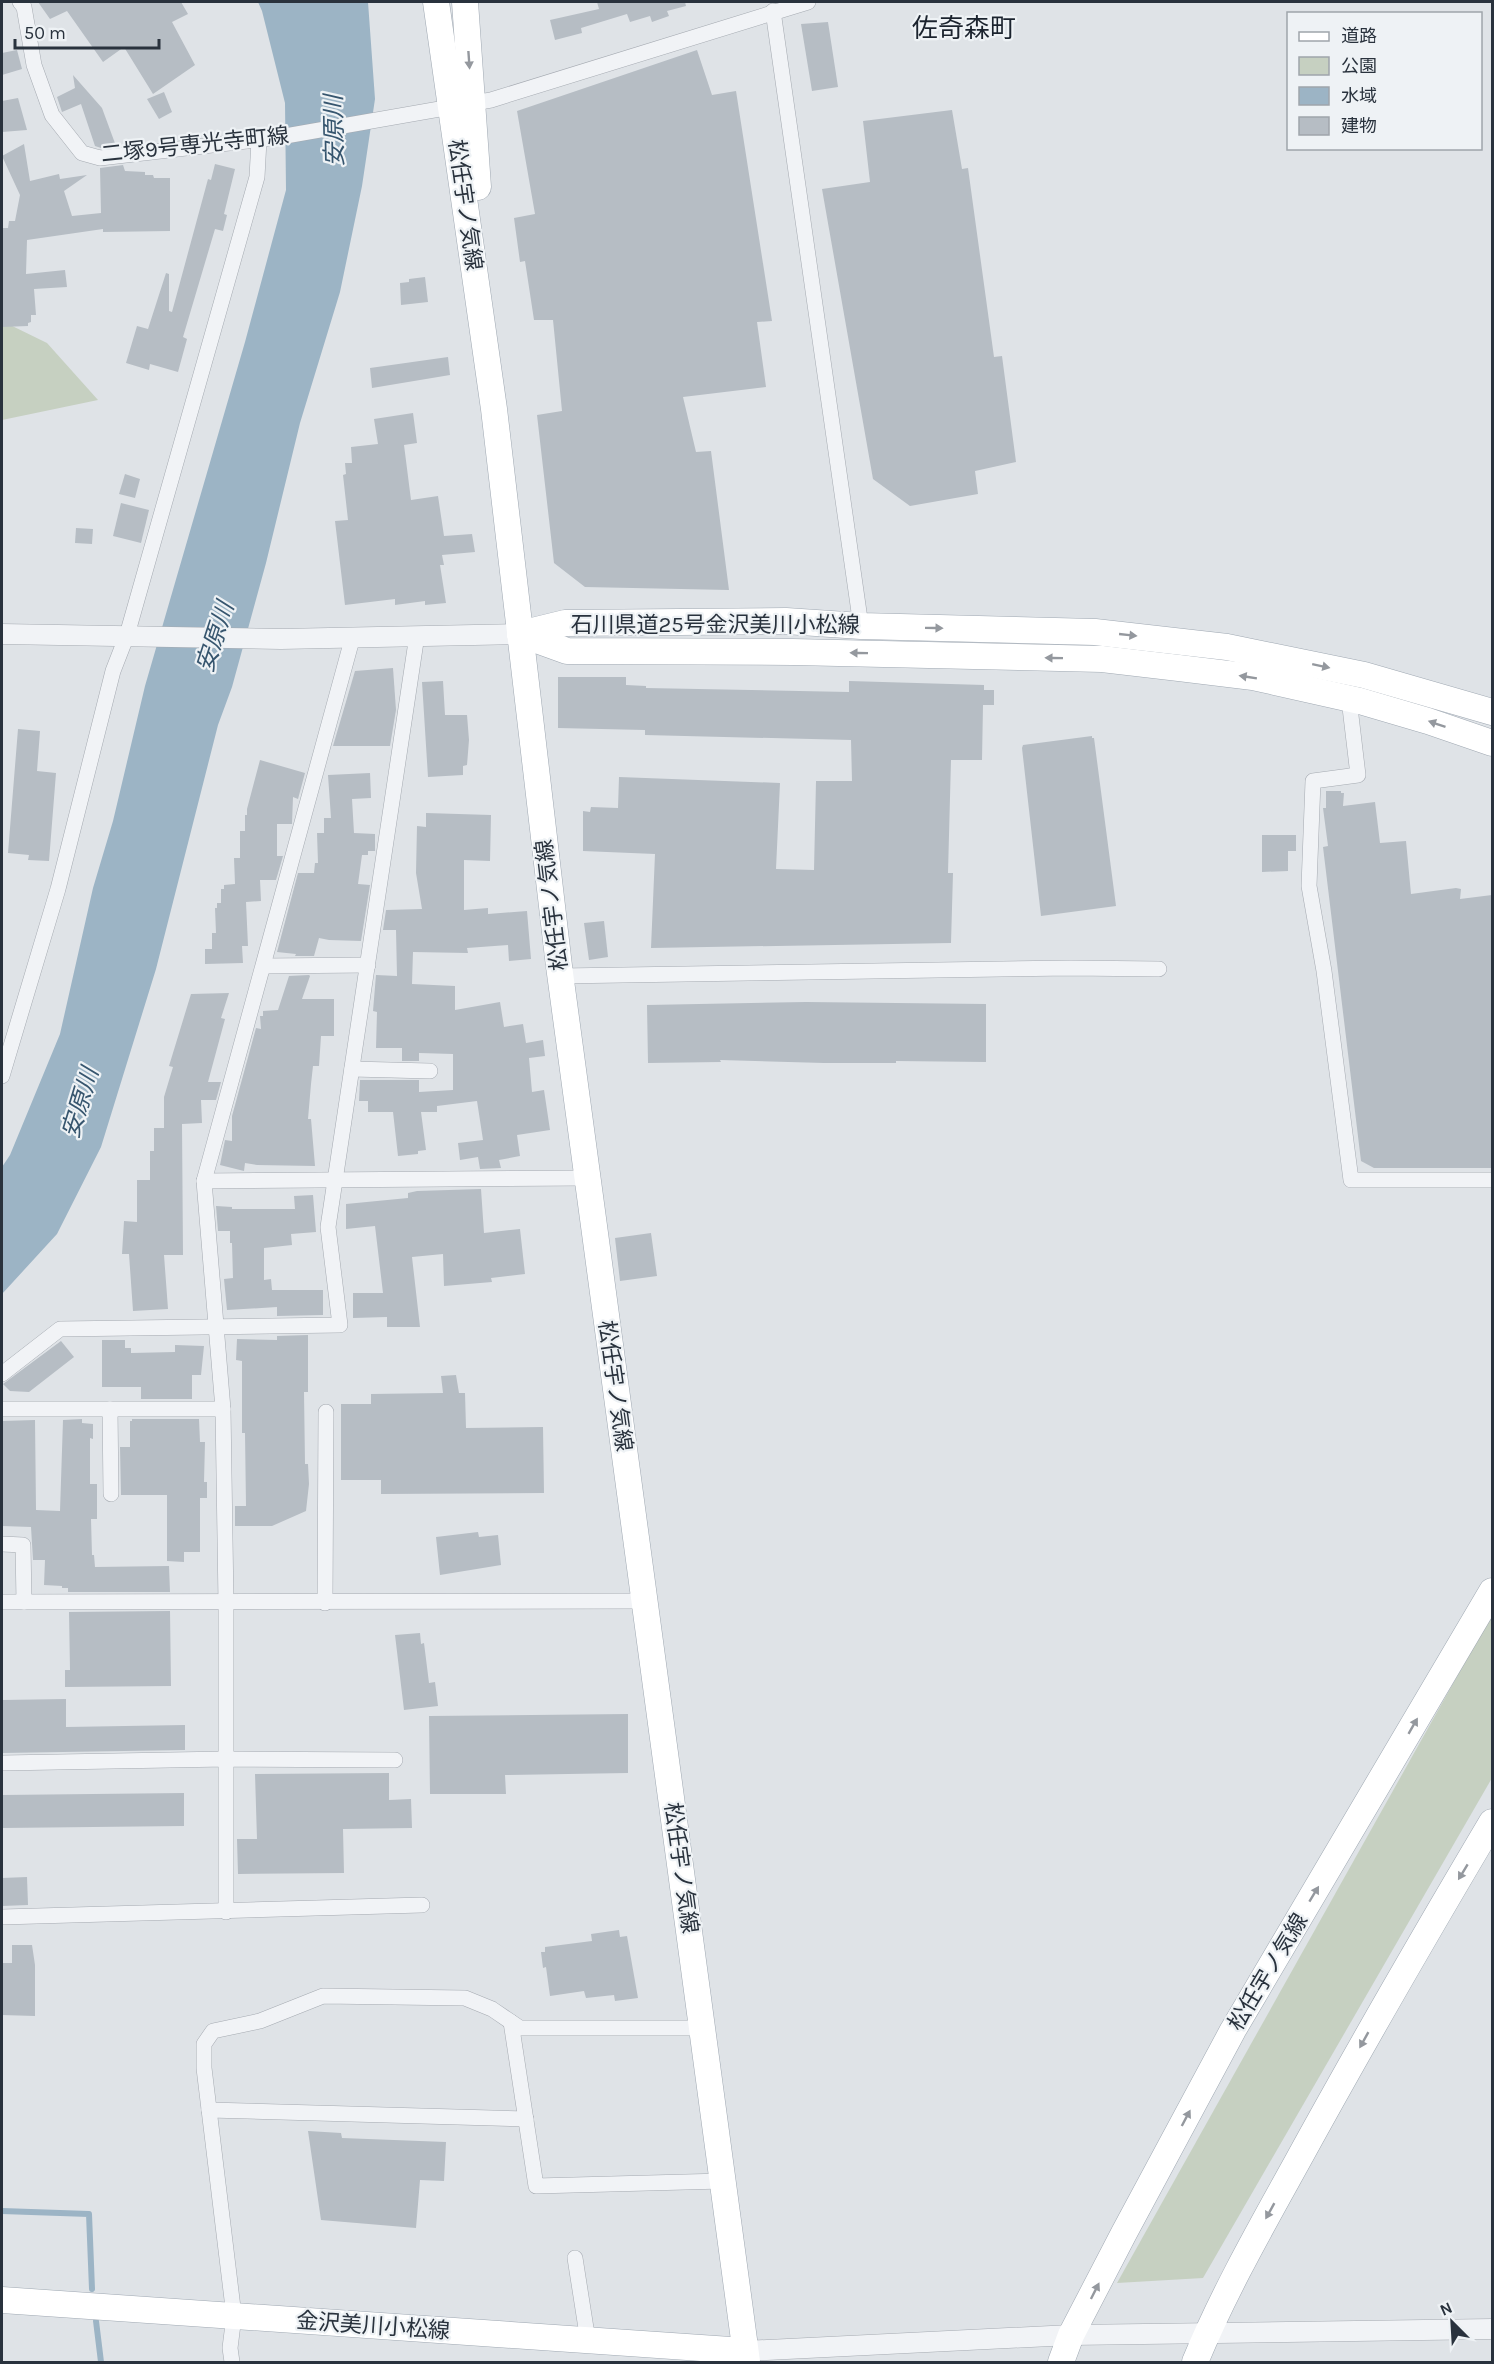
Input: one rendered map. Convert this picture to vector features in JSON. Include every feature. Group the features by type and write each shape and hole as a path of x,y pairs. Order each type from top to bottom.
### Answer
{"main road":[{"name":"松任宇ノ気線","path":"465,2 462,104 520,634 587,1178 746,2357"},
{"name":"松任宇ノ気線","path":"436,3 462,104"},
{"name":"石川県道25号金沢美川小松線","path":"520,634 565,623 786,621 861,626 1095,632 1227,647 1364,675 1492,711"},
{"name":"石川県道25号金沢美川小松線","path":"520,634 567,651 793,652 1102,659 1253,677 1349,699 1492,742"},
{"name":"松任宇ノ気線","path":"1061,2362 1071,2335 1233,2030 1492,1591"},
{"path":"1195,2362 1241,2264 1366,2035 1492,1822"},
{"name":"金沢美川小松線","path":"2,2300 588,2341 746,2357"}],"street":[{"name":"二塚9号専光寺町線","path":"20,2 24,7 34,65 52,115 82,153 100,158 267,139 491,99 808,2"},
{"path":"773,11 861,626"},
{"path":"2,1076 58,889 113,670 134,635 267,139"},
{"path":"2,634 281,639 520,634"},
{"path":"2,1374 60,1329 340,1325 328,1227 417,635"},
{"path":"226,1911 226,1603 223,1409 204,1181 353,636"},
{"path":"1349,699 1358,775 1312,781 1309,886 1324,971 1351,1180 1492,1180"},
{"path":"264,966 368,965"},
{"path":"561,976 1071,968 1159,969"},
{"path":"352,1069 430,1071"},
{"path":"204,1181 587,1178"},
{"path":"2,1409 223,1409"},
{"path":"110,1409 111,1494"},
{"path":"325,1602 326,1412"},
{"path":"2,1544 23,1545 24,1602"},
{"path":"2,1602 644,1601"},
{"path":"2,1763 226,1759 395,1760"},
{"path":"2,1917 422,1905"},
{"path":"232,2362 230,2348 234,2316 209,2110 204,2044 213,2031 260,2021 322,1996 465,1998 492,2009 520,2028 702,2028"},
{"path":"511,2022 536,2186 723,2181"},
{"path":"209,2110 526,2119"},
{"path":"575,2258 588,2341"},
{"path":"746,2357 1071,2335 1492,2329"}],"green space":[{"path":"2,321 47,343 98,400 2,420"},
{"path":"1492,1614 1492,1778 1203,2278 1117,2283"}],"water":[{"name":"安原川","path":"258,2 368,2 375,99 362,186 340,292 300,423 266,563 232,687 218,725 156,969 101,1147 57,1234 2,1294 2,1167 10,1155 60,1034 93,888 113,821 145,686 245,342 286,190 285,103"}],"building":[{"path":"38,2 181,2 188,14 172,22 195,65 153,94 124,47 103,62 67,11 50,19"},
{"path":"597,2 685,2 686,6 667,11 669,16 652,22 650,16 630,22 627,14 581,28 582,33 555,40 550,20 599,9"},
{"path":"828,22 838,87 812,91 801,24"},
{"path":"17,50 22,69 2,75 2,53"},
{"path":"697,50 712,95 736,91 772,321 757,322 766,387 683,397 696,452 711,451 729,590 585,587 554,563 537,415 562,411 553,320 534,320 525,261 520,262 514,218 535,214 517,111"},
{"path":"73,75 102,108 116,146 101,148 95,146 81,104 62,112 57,97 75,88"},
{"path":"164,92 172,112 159,119 147,99"},
{"path":"18,98 27,130 2,132 2,101"},
{"path":"952,110 962,169 968,168 994,357 1002,356 1016,462 975,471 978,494 910,506 873,479 822,189 870,182 863,121"},
{"path":"24,144 30,181 59,174 60,179 87,175 64,191 72,216 101,213 100,168 123,165 125,171 145,172 145,175 153,175 154,178 170,178 170,231 103,232 103,229 27,240 26,274 65,270 67,287 34,289 36,315 31,315 31,322 28,326 2,327 2,228 8,228 9,221 15,221 20,195 2,156"},
{"path":"215,164 235,169 224,214 227,215 223,231 215,229 183,337 187,339 178,372 150,364 149,370 126,363 137,326 148,329 166,273 169,274 169,311 172,312 208,179 211,180"},
{"path":"425,277 428,302 401,305 400,283"},
{"path":"448,357 450,375 372,388 370,368"},
{"path":"413,413 417,443 404,445 411,500 438,496 444,536 472,534 475,552 442,555 444,565 440,565 446,603 425,605 425,601 395,605 395,599 345,605 335,521 348,520 343,475 346,474 345,463 352,463 351,447 378,444 374,419"},
{"path":"125,474 140,479 135,498 119,494"},
{"path":"121,503 149,510 141,543 113,536"},
{"path":"76,528 93,529 92,544 75,543"},
{"path":"393,668 396,710 390,746 333,746 355,671"},
{"path":"558,677 626,677 626,685 646,686 646,688 849,692 849,681 984,685 984,690 994,690 994,705 983,705 982,760 951,760 948,873 953,873 951,943 651,948 655,854 583,851 583,811 590,812 591,807 618,808 619,777 780,783 776,869 814,870 816,781 852,781 851,740 645,735 645,730 558,728"},
{"path":"443,681 445,715 467,715 469,740 467,765 463,766 463,775 428,777 422,682"},
{"path":"18,729 40,731 37,771 56,773 49,861 28,860 29,855 8,853"},
{"path":"1092,736 1116,906 1041,916 1022,748 1023,745"},
{"path":"260,760 305,773 298,799 293,797 292,824 277,824 277,856 283,856 276,880 260,880 261,901 246,902 248,946 242,946 243,963 205,964 205,949 212,949 212,933 216,933 215,908 217,908 217,903 221,903 221,889 224,889 224,885 235,884 234,858 240,858 240,831 245,831 245,815 247,815"},
{"path":"370,773 371,798 352,799 354,833 375,834 375,851 368,851 368,855 362,855 358,884 370,885 361,941 319,938 314,956 295,956 296,954 277,952 298,873 314,873 315,863 318,863 317,833 324,833 324,818 331,818 328,775"},
{"path":"1326,791 1344,793 1343,806 1375,802 1380,843 1406,841 1411,894 1456,888 1461,889 1460,899 1492,895 1492,1168 1374,1168 1361,1161 1323,847 1328,846 1323,808 1326,808"},
{"path":"426,813 491,815 490,861 464,860 464,910 488,908 488,914 527,911 531,959 509,961 508,945 467,948 468,953 413,952 412,984 455,986 455,1010 500,1002 504,1027 523,1024 526,1043 543,1040 545,1056 529,1058 532,1092 544,1090 550,1130 517,1135 520,1156 499,1160 501,1168 480,1169 478,1157 460,1160 458,1143 483,1140 477,1101 437,1106 437,1112 421,1112 426,1150 418,1151 418,1154 398,1156 393,1112 368,1112 368,1101 359,1101 360,1080 419,1080 419,1092 453,1090 453,1054 419,1053 419,1061 402,1061 402,1048 376,1048 377,1012 373,1011 376,975 397,976 396,930 383,930 386,910 422,909 416,873 417,826 426,827"},
{"path":"1262,835 1296,835 1296,851 1288,851 1288,871 1262,872"},
{"path":"604,921 608,957 589,960 584,923"},
{"path":"309,975 302,999 334,999 334,1036 321,1036 319,1066 313,1066 308,1119 311,1119 315,1166 245,1163 244,1171 220,1165 225,1140 232,1141 232,1116 256,1028 261,1029 260,1016 263,1016 263,1011 278,1010 289,976"},
{"path":"229,993 221,1018 225,1019 208,1082 221,1082 216,1100 201,1100 202,1123 182,1124 183,1255 164,1255 168,1309 133,1311 129,1254 122,1254 124,1221 137,1222 137,1180 150,1180 150,1151 154,1151 154,1128 164,1128 164,1097 173,1067 169,1066 191,994"},
{"path":"806,1002 986,1004 986,1062 824,1063 720,1060 721,1062 648,1063 647,1005"},
{"path":"481,1189 484,1233 520,1229 525,1274 491,1278 492,1282 444,1286 443,1254 412,1257 420,1327 387,1327 387,1317 353,1318 353,1293 383,1293 375,1226 346,1229 346,1204 408,1198 408,1193 417,1191"},
{"path":"313,1195 316,1232 291,1234 292,1245 264,1248 264,1280 271,1279 272,1290 323,1290 323,1315 277,1316 277,1307 227,1310 224,1279 233,1278 232,1243 230,1243 230,1231 218,1231 216,1206 232,1207 232,1209 295,1209 294,1196"},
{"path":"651,1233 657,1276 620,1281 615,1238"},
{"path":"308,1335 308,1392 304,1392 305,1464 308,1464 309,1484 306,1511 272,1526 235,1526 235,1506 246,1506 245,1433 242,1433 242,1361 236,1360 237,1339 277,1340 277,1336"},
{"path":"102,1340 125,1340 125,1348 131,1348 131,1353 175,1352 175,1345 204,1346 201,1375 192,1375 192,1399 141,1399 141,1387 102,1387"},
{"path":"61,1341 74,1357 29,1392 10,1391 3,1384"},
{"path":"456,1375 459,1393 465,1393 466,1428 543,1427 544,1493 381,1494 381,1480 341,1480 341,1404 371,1404 371,1394 443,1393 441,1376"},
{"path":"82,1419 82,1423 93,1424 93,1439 90,1438 90,1484 97,1484 97,1519 91,1519 92,1555 94,1555 95,1567 169,1566 170,1592 68,1592 68,1588 62,1588 62,1586 44,1585 45,1560 33,1560 31,1527 2,1526 2,1421 35,1420 36,1510 60,1511 63,1420"},
{"path":"132,1419 199,1419 200,1442 205,1442 204,1482 207,1482 207,1498 200,1498 200,1552 184,1552 184,1562 167,1561 167,1495 121,1495 120,1447 130,1447 130,1421"},
{"path":"478,1532 479,1537 498,1535 501,1565 440,1575 436,1537"},
{"path":"170,1611 171,1686 65,1687 65,1670 70,1670 69,1612"},
{"path":"420,1633 421,1644 424,1643 429,1683 435,1682 438,1706 404,1710 395,1635"},
{"path":"66,1699 66,1727 185,1725 185,1750 2,1753 2,1700"},
{"path":"628,1714 628,1773 505,1775 506,1794 430,1794 429,1716"},
{"path":"389,1773 389,1800 411,1799 412,1828 343,1829 344,1873 238,1874 237,1839 257,1839 255,1774"},
{"path":"184,1793 184,1826 2,1828 2,1795"},
{"path":"27,1877 28,1905 2,1906 2,1878"},
{"path":"619,1930 620,1937 627,1936 638,1998 615,2001 614,1995 586,1998 584,1991 550,1996 546,1967 543,1968 541,1952 545,1952 545,1947 592,1941 591,1934"},
{"path":"12,1945 32,1945 35,1965 35,2016 2,2015 2,1963 12,1963"},
{"path":"308,2131 341,2133 342,2138 446,2142 444,2181 420,2180 416,2228 321,2220"}],"waterway":[{"path":"2,2211 89,2214 92,2289"},
{"path":"96,2321 101,2362"}],"district":[{"name":"佐奇森町","path":"964,28"}]}
